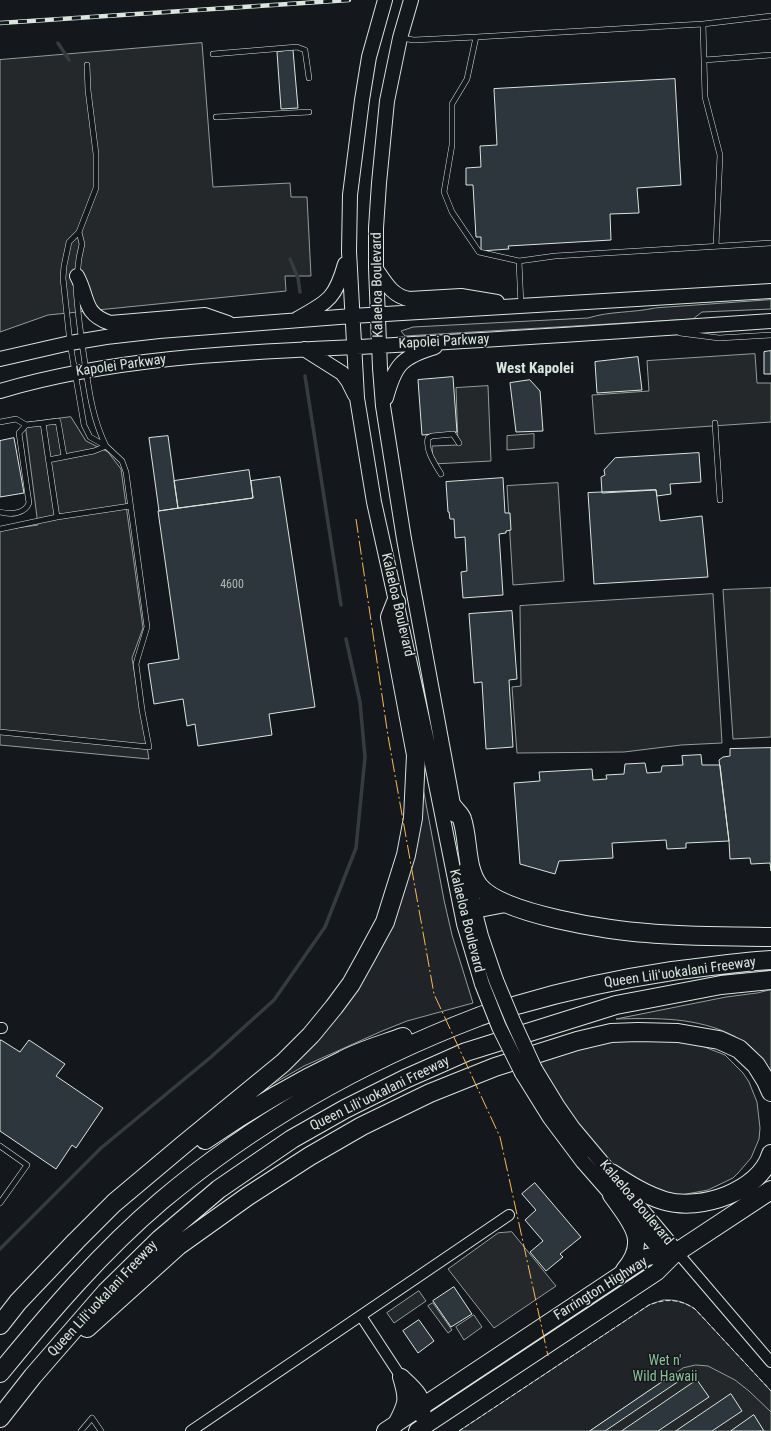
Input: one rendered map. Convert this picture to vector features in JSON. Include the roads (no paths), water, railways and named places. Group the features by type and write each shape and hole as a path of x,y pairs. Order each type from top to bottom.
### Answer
{"highway":[{"path":"0,1325 18,1302 114,1203 183,1145 284,1064 311,1035 351,984 385,922 406,855 413,818 416,775 416,755 390,617 396,602"},
{"path":"453,807 462,818 472,874 479,886 488,894 504,903 546,916 611,929 646,933 771,937"},
{"path":"474,909 504,903"},
{"name":"Queen Liliʻuokalani Freeway","path":"0,1373 49,1314 84,1276 120,1239 161,1201 233,1145 354,1071 479,1017 540,999 631,978 700,967 771,960"},
{"name":"Queen Liliʻuokalani Freeway","path":"0,1418 33,1376 106,1292 160,1238 219,1188 292,1139 345,1109 405,1078 466,1052 616,1005 722,985 771,980"},
{"path":"114,1203 243,1114 344,1059 440,1023 479,1017"},
{"path":"33,1376 178,1246 248,1196 310,1156 362,1126 430,1093 488,1070 577,1041 611,1033 678,1033 719,1040 739,1049 756,1066 766,1080 771,1092"},
{"path":"611,1173 632,1186 666,1201 691,1204 708,1202 730,1194 747,1185 761,1172 771,1154"},
{"path":"677,1252 771,1190"},
{"path":"0,1332 18,1302"}],"main road":[{"name":"Kalaeloa Boulevard","path":"385,0 369,57 351,188 348,251 357,398 374,502 432,759 464,924 482,984 499,1027 529,1071 574,1128 677,1252"},
{"name":"Kalaeloa Boulevard","path":"411,0 400,38 387,101 376,228 379,346 383,406 404,539 453,807 474,909 481,936 496,980 513,1021 529,1071 550,1118 583,1162 658,1247 677,1252"},
{"path":"293,321 323,304 336,291 341,280 348,251"},
{"path":"376,268 390,289 403,298 409,299 461,296 521,306"},
{"path":"77,276 82,285 89,308 101,320 110,323 205,315 234,325"},
{"path":"0,359 76,342 159,331 378,314 771,291"},
{"name":"Kapolei Parkway","path":"0,391 30,382 80,371 178,358 771,321"},
{"path":"383,406 392,376 399,365 410,357 424,350 455,341"},
{"path":"304,349 336,368 348,381 357,398"},
{"path":"611,1195 633,1228 636,1237 636,1250 632,1261 620,1275"},
{"name":"Farrington Highway","path":"391,1427 648,1257 677,1252"},
{"name":"Farrington Highway","path":"426,1427 657,1272 677,1252"},
{"path":"401,1377 415,1389 422,1406 422,1414 414,1431"},
{"path":"391,1427 404,1409 406,1400 406,1392 401,1377"},
{"path":"415,1389 439,1389 455,1385"}],"street":[{"path":"190,1431 509,1215"},
{"path":"677,1252 771,1362"},
{"path":"361,1316 401,1377"}],"lane":[{"path":"400,38 414,40 703,24 771,16"},
{"path":"703,24 705,97 720,155 716,246"},
{"path":"476,37 467,79 452,104 452,145 444,192 452,212 479,252 519,261 555,256 771,243"},
{"path":"213,54 297,47 305,50 309,78"},
{"path":"704,60 771,55"},
{"path":"0,732 149,746 142,710 136,664 147,627 126,472 122,461 106,446 90,437 84,425 76,342 64,292 64,266 69,242 79,232 96,188 96,154 88,90 87,65"},
{"path":"216,117 310,112"},
{"path":"79,232 82,244 77,276 76,342 80,371 98,431 106,446"},
{"path":"519,261 521,306"},
{"path":"647,329 719,338 771,335"},
{"path":"0,422 16,419 26,425 58,421 64,456"},
{"path":"715,423 720,500"},
{"path":"43,424 57,517"},
{"path":"0,512 11,514 28,508 29,503 19,433 26,425"},
{"path":"441,474 430,453 427,442 428,438 432,436 453,434 459,443"},
{"path":"48,460 94,451 106,446"},
{"path":"0,529 57,517 130,506"},
{"path":"0,1146 26,1165 0,1204"},
{"path":"81,1431 92,1418 101,1431"}],"waterway":[{"path":"58,43 69,60"},
{"path":"290,259 298,278 300,292"},
{"path":"305,376 341,605"},
{"path":"0,1249 101,1148 211,1057 274,1000 325,927 356,848 365,757 360,702 346,639"}],"railway":[{"path":"0,23 349,0"}],"district":[{"name":"West Kapolei","path":"535,369"}],"park label":[{"name":"Wet n' Wild Hawaii","path":"665,1370"}]}
